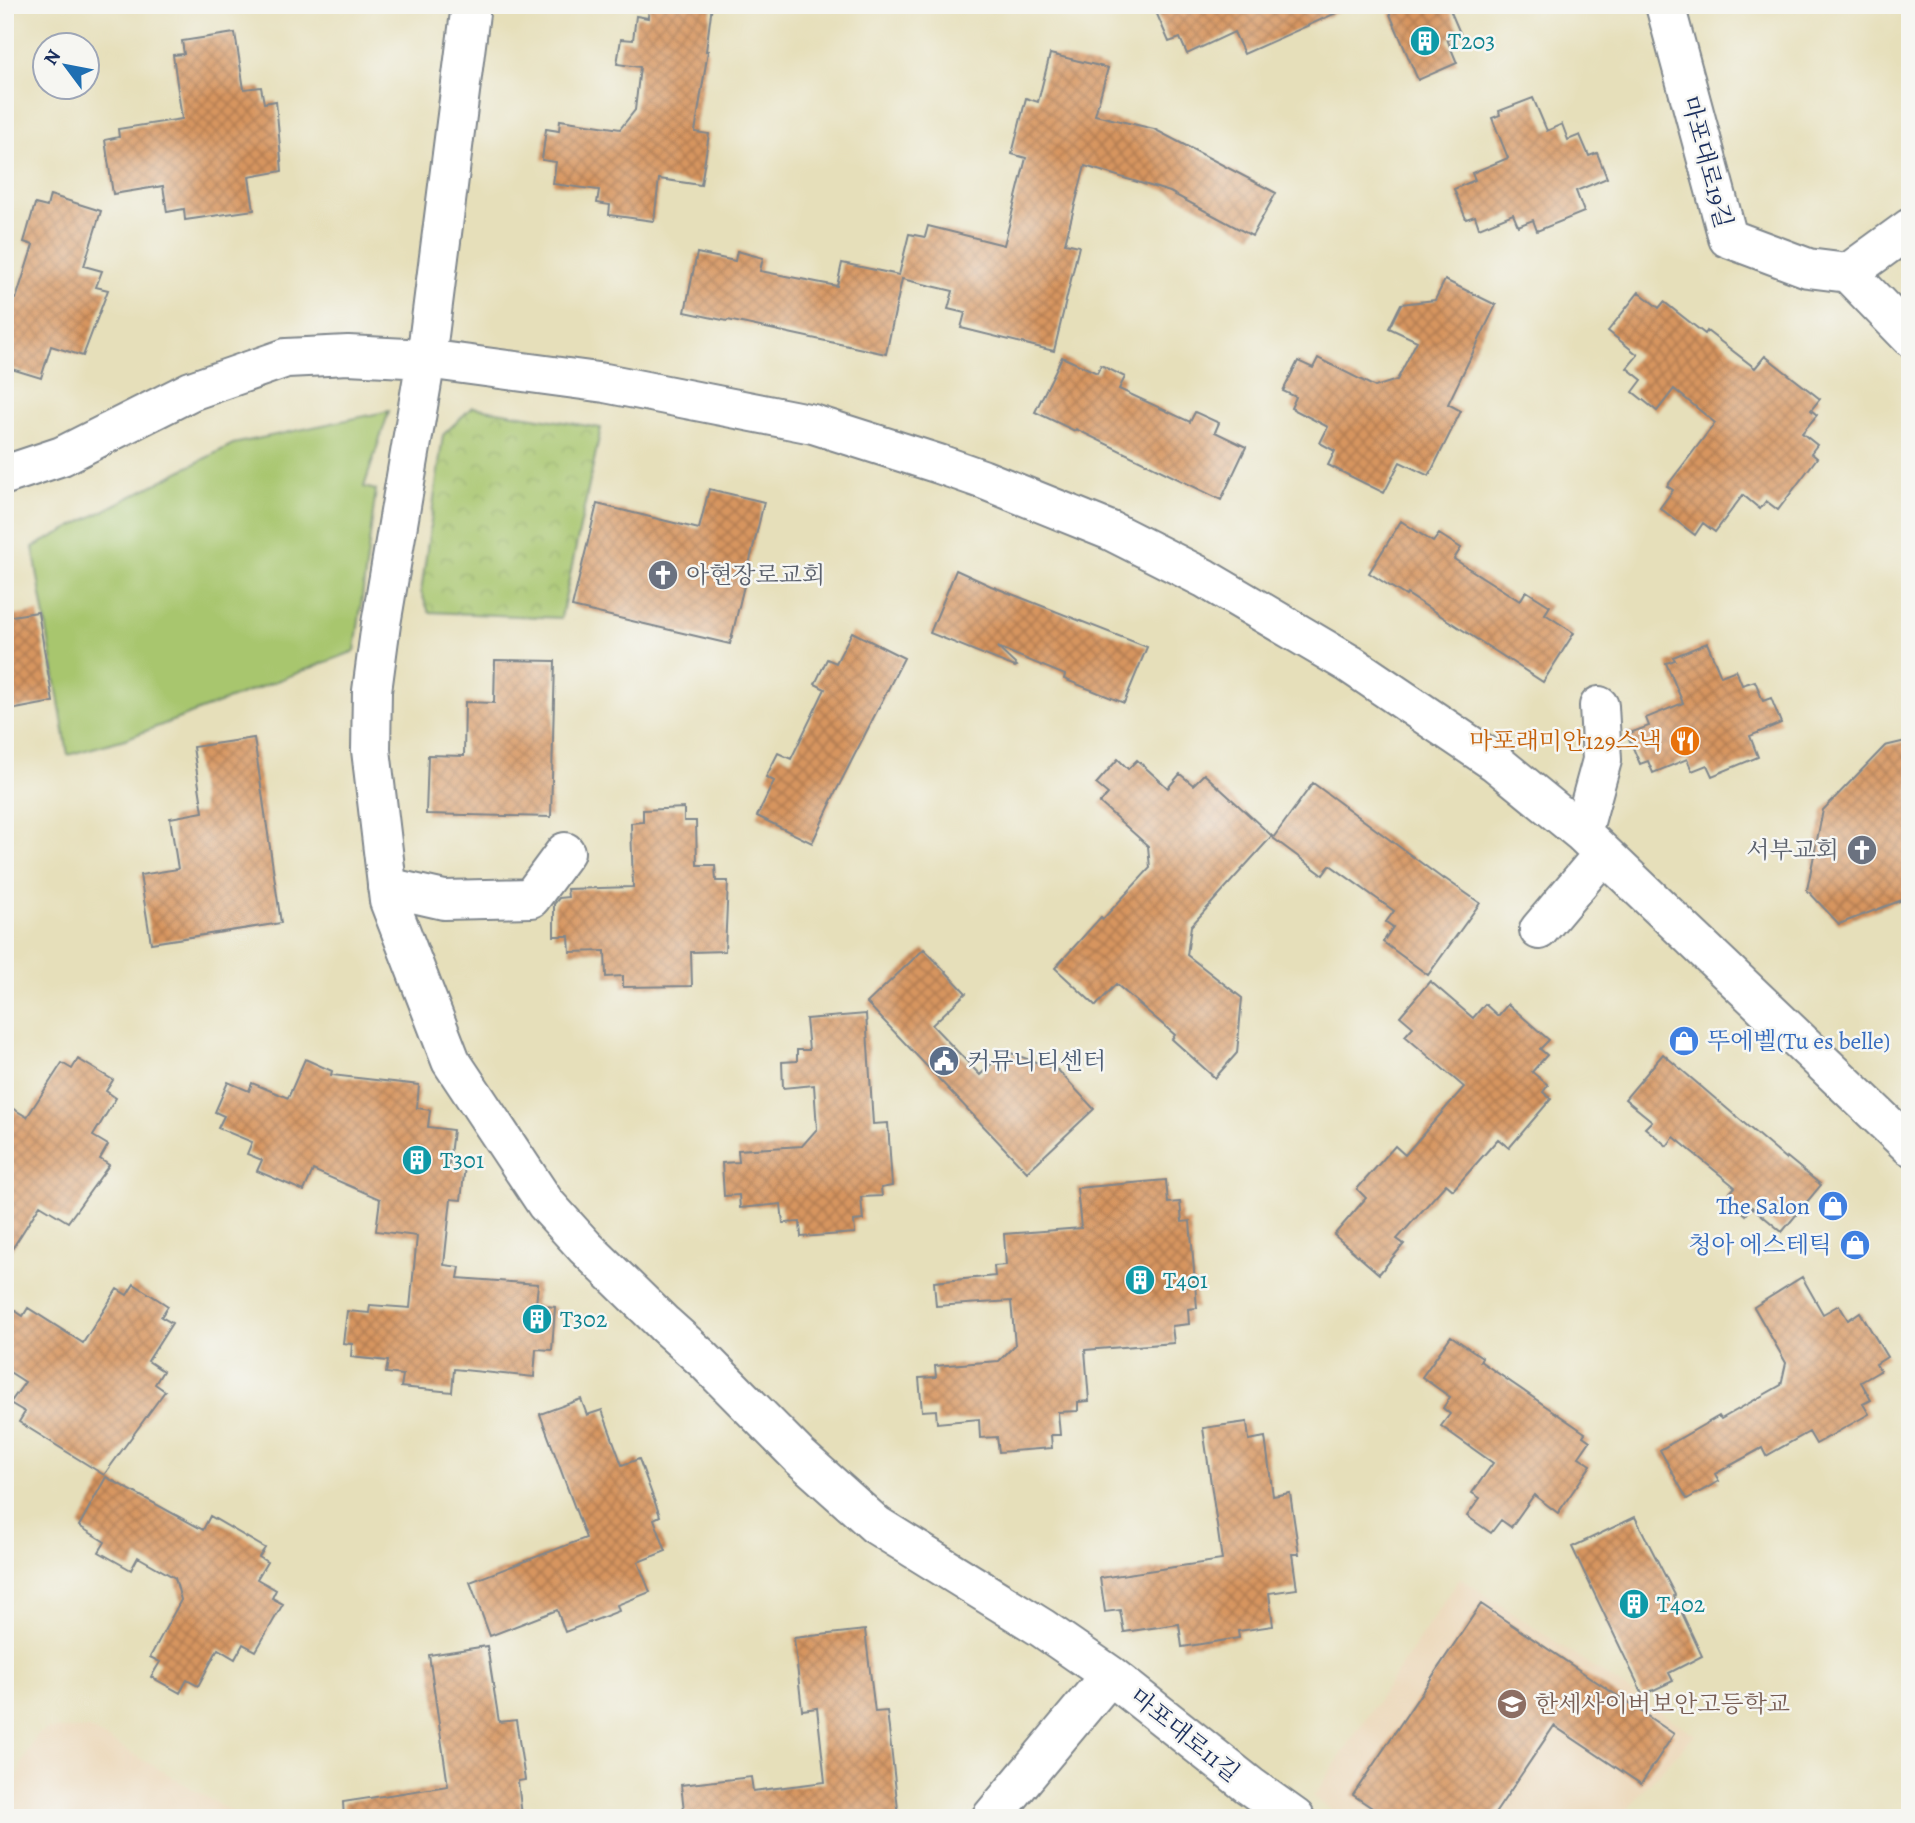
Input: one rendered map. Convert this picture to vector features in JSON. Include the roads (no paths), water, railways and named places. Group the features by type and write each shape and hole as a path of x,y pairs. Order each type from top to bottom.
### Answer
{"street":[{"name":"마포대로11길","path":"471,5 426,359 372,691 372,750 389,901 451,1062 546,1204 585,1247 704,1359 800,1456 876,1525 1042,1628 1110,1675 1250,1786 1295,1818"},
{"name":"마포대로19길","path":"1665,5 1728,238 1808,268 1848,273"},
{"path":"1910,228 1848,273 1910,337"},
{"path":"5,475 61,456 191,391 286,358 348,355 426,359 605,383 813,424 982,479 1111,531 1204,578 1350,664 1495,762 1593,844 1910,1146"},
{"path":"1539,930 1593,844 1602,760 1599,706"},
{"path":"387,887 444,900 531,898 565,852"},
{"path":"990,1818 1110,1675"}],"place":[{"name":"T203","path":"1425,41"},
{"name":"아현장로교회","path":"663,575"},
{"name":"마포래미안129스낵","path":"1685,741"},
{"name":"서부교회","path":"1862,850"},
{"name":"뚜에벨(Tu es belle)","path":"1684,1041"},
{"name":"커뮤니티센터","path":"944,1061"},
{"name":"T301","path":"417,1160"},
{"name":"The Salon","path":"1833,1206"},
{"name":"청아 에스테틱","path":"1855,1245"},
{"name":"T401","path":"1140,1280"},
{"name":"T302","path":"537,1319"},
{"name":"T402","path":"1634,1604"},
{"name":"한세사이버보안고등학교","path":"1512,1704"}]}
